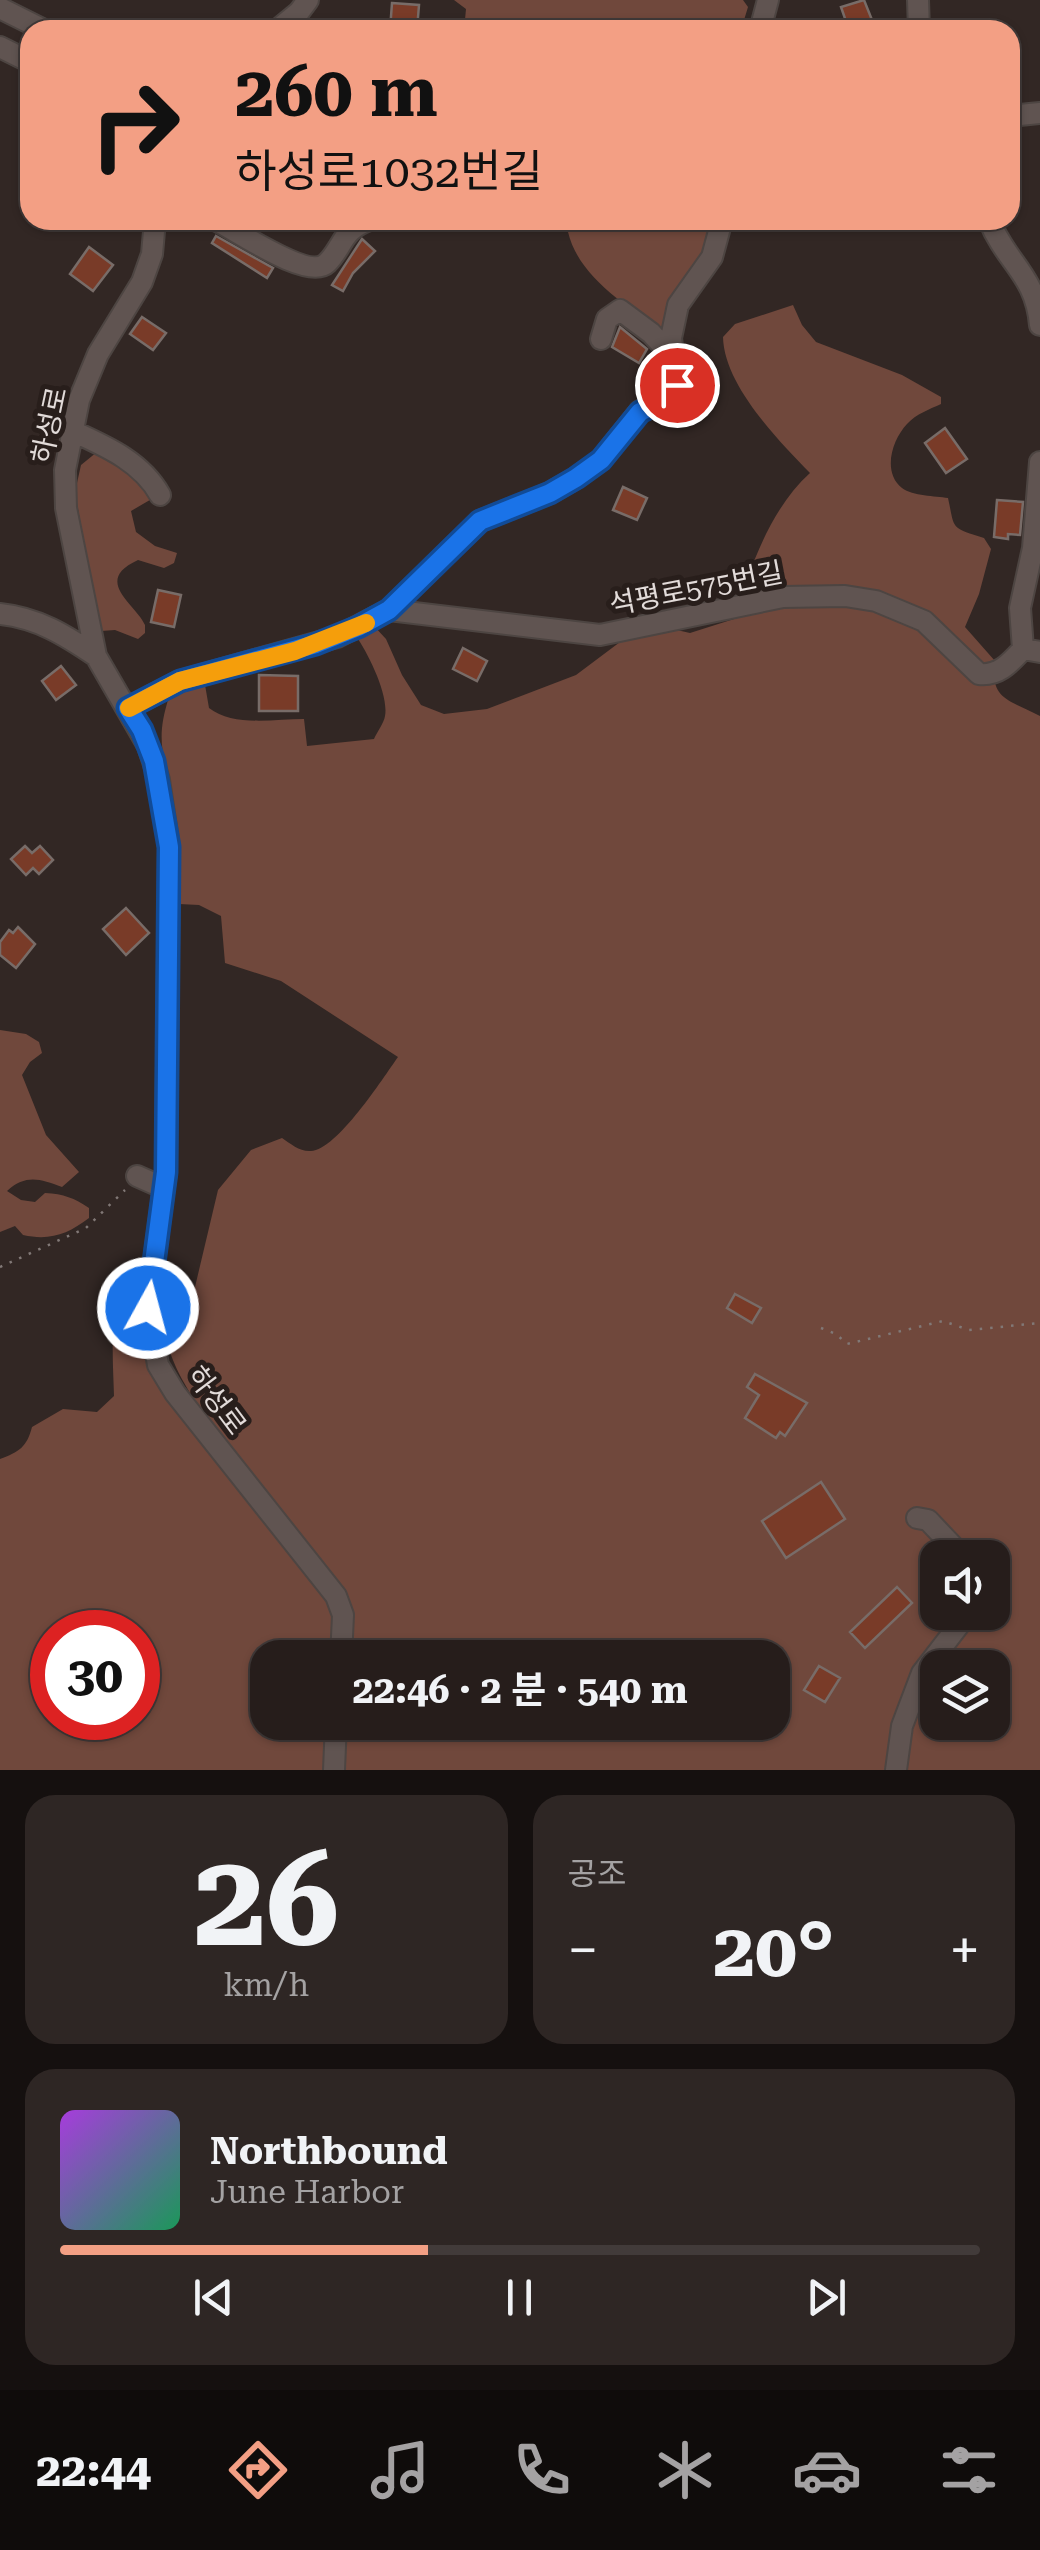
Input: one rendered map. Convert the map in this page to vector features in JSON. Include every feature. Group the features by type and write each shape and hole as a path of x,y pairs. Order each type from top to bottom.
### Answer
{"street":[{"path":"289,20 308,0"},
{"path":"0,8 24,20"},
{"name":"하성로","path":"154,230 152,254 142,282 93,365 70,430 65,470 66,508 96,656 142,730 154,761 169,847 164,1188 148,1308 158,1365 186,1407 336,1596 343,1615 342,1640"},
{"path":"233,230 288,261 310,268 328,262 353,230"},
{"path":"128,708 180,681 337,637 389,610 480,521 550,493 601,460 640,412 673,396 677,385 671,338 678,305 712,257 719,230"},
{"path":"993,230 1037,296 1040,325"},
{"path":"601,339 607,318 620,310 651,333 674,358"},
{"path":"70,430 106,446 143,470 160,495"},
{"path":"1031,651 1020,608 1033,548 1040,462"},
{"name":"석평로575번길","path":"389,610 544,631 600,634 748,603 828,596 876,602 924,621 980,674 991,675 1031,651"},
{"name":"하성로","path":"0,614 34,620 63,633 96,656"},
{"path":"136,1176 164,1188"},
{"path":"917,1518 928,1520 947,1540"},
{"path":"896,1770 902,1726 922,1673 955,1630"},
{"path":"334,1770 335,1740"}],"path":[{"path":"0,1267 86,1228 108,1210 136,1176"},
{"path":"821,1328 847,1344 943,1321 969,1330 1040,1323"}],"shaded area":[{"path":"454,0 743,0 748,7 744,20 465,20 466,9"},
{"path":"565,230 710,230 663,332 594,277"},
{"path":"793,305 816,342 902,375 941,397 941,404 915,417 902,431 891,456 892,474 907,491 948,498 956,526 984,538 991,549 965,627 995,661 995,684 1004,697 1040,716 1040,1770 342,1770 343,1740 790,1740 790,1640 349,1640 350,1610 197,1404 177,1369 165,1331 165,1304 184,1311 195,1287 218,1190 251,1150 282,1138 303,1150 322,1148 359,1112 398,1057 281,981 225,963 221,916 199,905 179,904 175,823 162,747 165,712 169,697 204,679 209,708 242,720 304,719 307,746 374,739 385,716 384,697 372,663 356,636 373,625 386,639 421,705 444,714 487,709 576,675 624,639 668,628 690,633 734,619 773,522 810,473 755,411 733,374 723,337 735,324"},
{"path":"97,452 105,452 155,497 131,511 136,532 155,546 177,553 174,563 164,568 138,560 118,576 121,592 145,625 145,633 138,639 99,628 75,492 81,465"},
{"path":"0,1030 26,1034 39,1042 42,1053 22,1075 46,1135 79,1172 62,1187 33,1180 7,1191 21,1200 35,1202 45,1193 58,1194 89,1208 89,1218 58,1235 23,1235 15,1226 0,1232"},
{"path":"133,1267 142,1271 137,1323 154,1377 330,1605 336,1621 334,1640 250,1640 250,1740 327,1740 325,1770 0,1770 0,1459 21,1448 32,1427 63,1409 97,1412 114,1396 113,1329 119,1296"}],"building":[{"path":"864,0 872,20 846,20 841,7"},
{"path":"392,3 419,5 418,20 391,20"},
{"path":"216,236 273,268 267,278 212,243"},
{"path":"362,239 375,251 353,273 343,291 332,285"},
{"path":"89,247 113,265 93,291 70,274"},
{"path":"142,317 166,333 153,350 130,334"},
{"path":"620,327 647,349 639,363 612,347"},
{"path":"945,428 967,459 946,473 925,443"},
{"path":"623,487 647,498 637,520 613,510"},
{"path":"997,500 1023,502 1020,535 1008,534 1008,539 994,537"},
{"path":"158,590 181,595 174,627 151,622"},
{"path":"463,648 487,661 477,681 453,669"},
{"path":"61,666 76,685 56,700 42,681"},
{"path":"259,675 298,676 298,711 259,711"},
{"path":"25,846 32,853 40,846 53,860 39,874 33,868 26,875 11,859"},
{"path":"126,908 149,933 126,955 103,929"},
{"path":"18,927 35,944 16,968 0,955 0,942 9,930 13,933"},
{"path":"735,1294 761,1308 752,1323 727,1308"},
{"path":"755,1374 807,1403 785,1436 780,1432 776,1438 745,1418 759,1395 747,1387"},
{"path":"821,1482 845,1519 786,1558 762,1521"},
{"path":"897,1587 912,1603 865,1648 850,1632"},
{"path":"819,1666 840,1678 825,1702 804,1690"}],"slow traffic":[{"path":"129,708 180,681 295,651 366,623"}],"route":[{"path":"148,1308 166,1172 169,847 154,761 128,708 180,681 337,637 389,610 480,521 550,493 576,478 601,460 640,412 673,396 677,385"}]}
